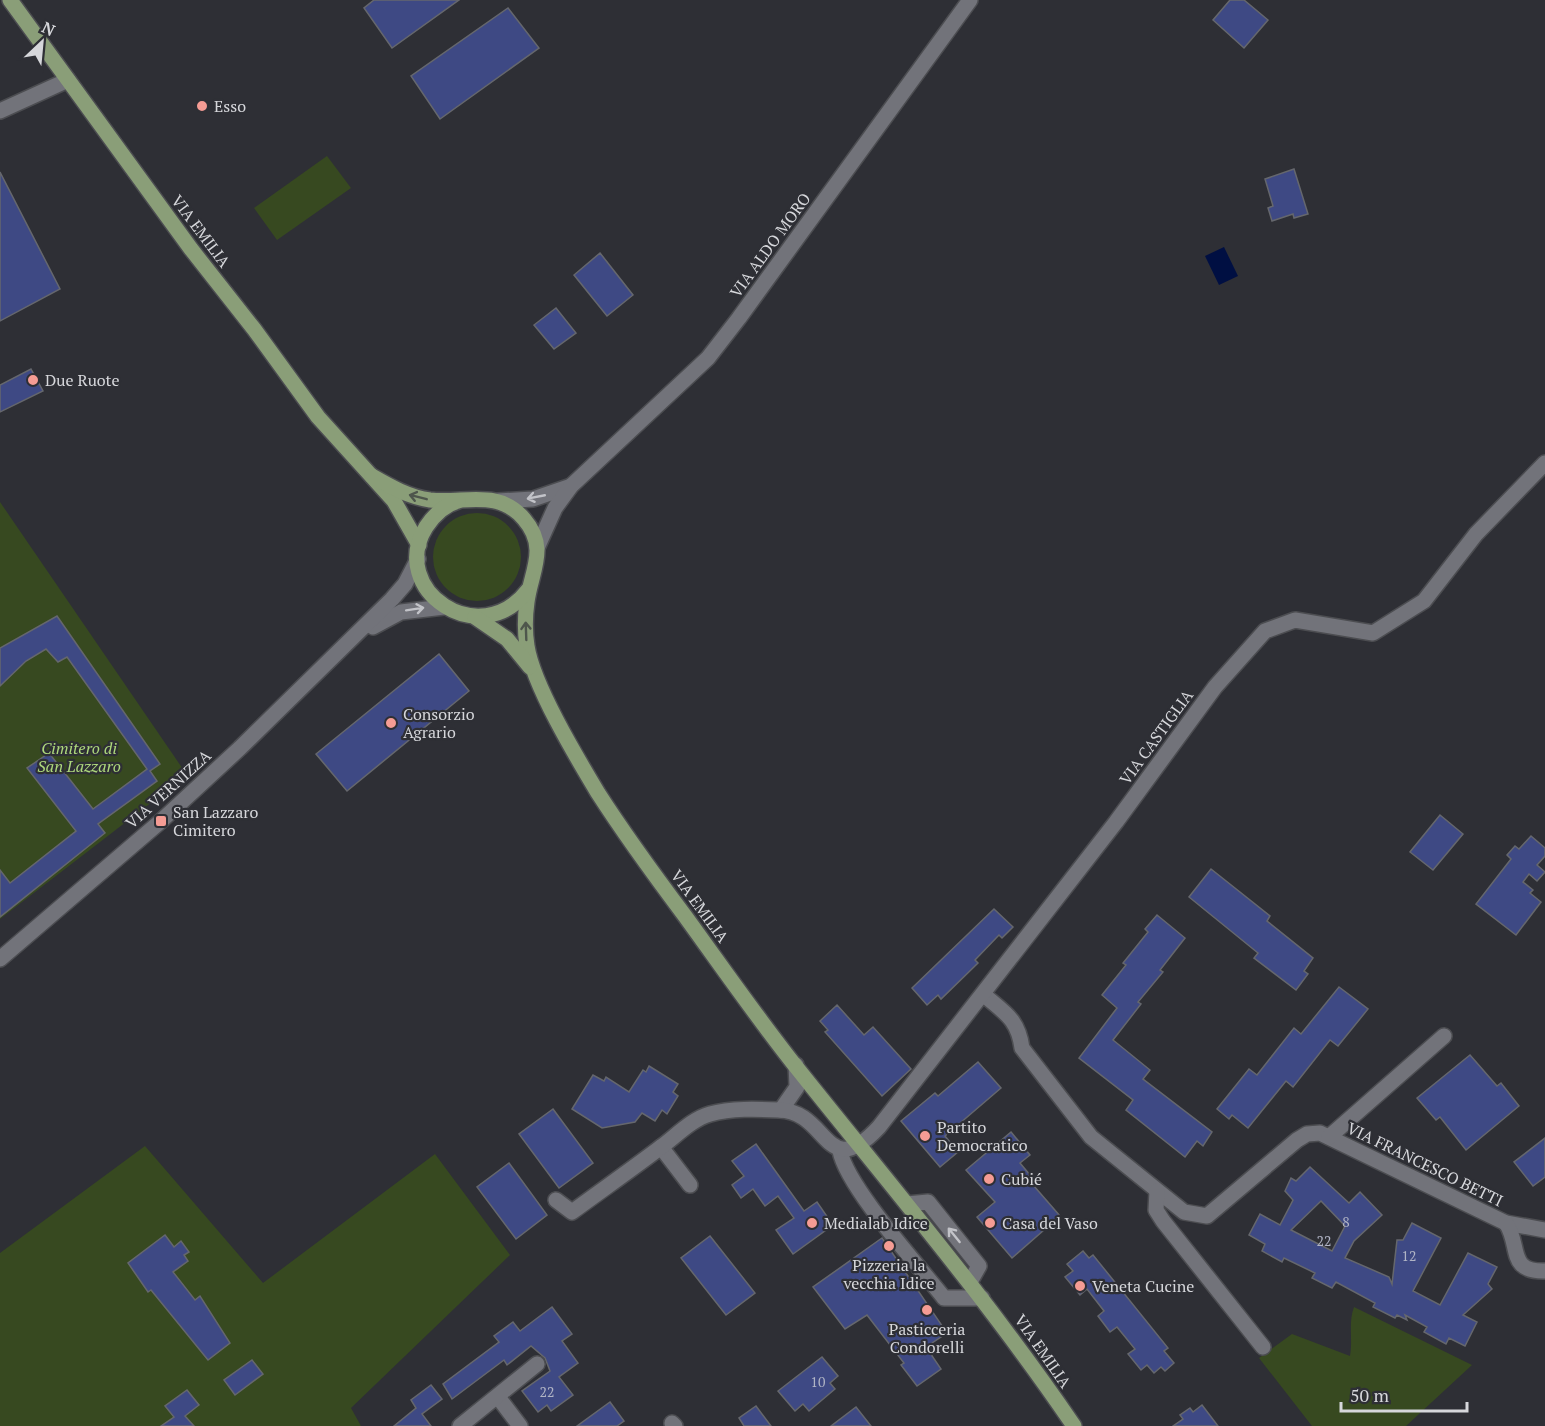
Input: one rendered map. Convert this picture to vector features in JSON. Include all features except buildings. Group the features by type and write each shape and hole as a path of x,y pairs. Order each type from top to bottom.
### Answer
{"main road":[{"name":"VIA EMILIA","path":"10,0 318,417 404,515 418,552 421,577 430,594 444,607 475,618 507,639 535,673"},
{"name":"VIA EMILIA","path":"372,476 411,496 443,501 468,498 498,501 524,519 533,533 537,548 537,568 530,587 526,628 527,647 535,673 597,791 640,855 796,1065 970,1282 1074,1426"},
{"path":"418,552 424,531 436,514 454,502 468,498"},
{"path":"475,618 491,616 507,610 520,600 530,587"}],"street":[{"name":"VIA ALDO MORO","path":"537,548 555,508 571,486 708,358 970,0"},
{"path":"0,111 68,80"},
{"name":"VIA CASTIGLIA","path":"859,1145 884,1121 984,995 1215,687 1265,631 1294,620 1373,633 1424,601 1476,534 1545,463"},
{"name":"VIA ALDO MORO","path":"498,501 533,499 571,486"},
{"name":"VIA VERNIZZA","path":"0,959 196,788 352,639 405,584 418,552"},
{"name":"VIA VERNIZZA","path":"352,639 401,612 444,607"},
{"name":"VIA FRANCESCO BETTI","path":"984,995 1014,1021 1020,1033 1022,1048 1091,1137 1184,1212 1208,1216 1297,1140 1307,1134 1320,1133 1506,1223 1545,1230"},
{"name":"VIA FRANCESCO BETTI","path":"1329,1137 1444,1036"},
{"path":"782,1110 797,1087 796,1065"},
{"path":"556,1200 572,1212 698,1119 710,1114 782,1110 802,1114 829,1144 840,1151 845,1167 855,1185 944,1298 982,1298"},
{"path":"840,1151 859,1145"},
{"path":"661,1147 690,1185"},
{"path":"1157,1191 1156,1210 1163,1221 1263,1347"},
{"name":"VIA FRANCESCO BETTI","path":"1506,1223 1513,1234 1516,1256 1521,1265 1533,1271 1545,1271"},
{"path":"460,1426 537,1364"},
{"path":"498,1397 520,1426"}],"green space":[{"path":"327,156 351,188 277,240 254,208"},
{"name":"Cimitero di San Lazzaro","path":"0,502 187,775 0,919"},
{"path":"468,513 486,513 502,520 514,532 521,548 521,566 514,582 502,594 486,601 468,601 452,594 440,582 433,566 433,548 440,532 452,520"},
{"path":"145,1146 263,1283 435,1154 510,1255 351,1408 361,1426 0,1426 0,1253"},
{"path":"1354,1307 1472,1365 1406,1426 1312,1426 1259,1358 1292,1334 1350,1356 1351,1319"}],"shaded area":[{"path":"1224,247 1238,276 1219,285 1205,256"}],"place":[{"name":"Esso","path":"202,106"},
{"name":"Due Ruote","path":"33,380"},
{"name":"Consorzio Agrario","path":"391,723"},
{"name":"San Lazzaro Cimitero","path":"161,821"},
{"name":"Partito Democratico","path":"925,1136"},
{"name":"Cubié","path":"989,1179"},
{"name":"Medialab Idice","path":"812,1223"},
{"name":"Casa del Vaso","path":"990,1223"},
{"name":"Pizzeria la vecchia Idice","path":"889,1246"},
{"name":"Veneta Cucine","path":"1080,1286"},
{"name":"Pasticceria Condorelli","path":"927,1310"}]}
